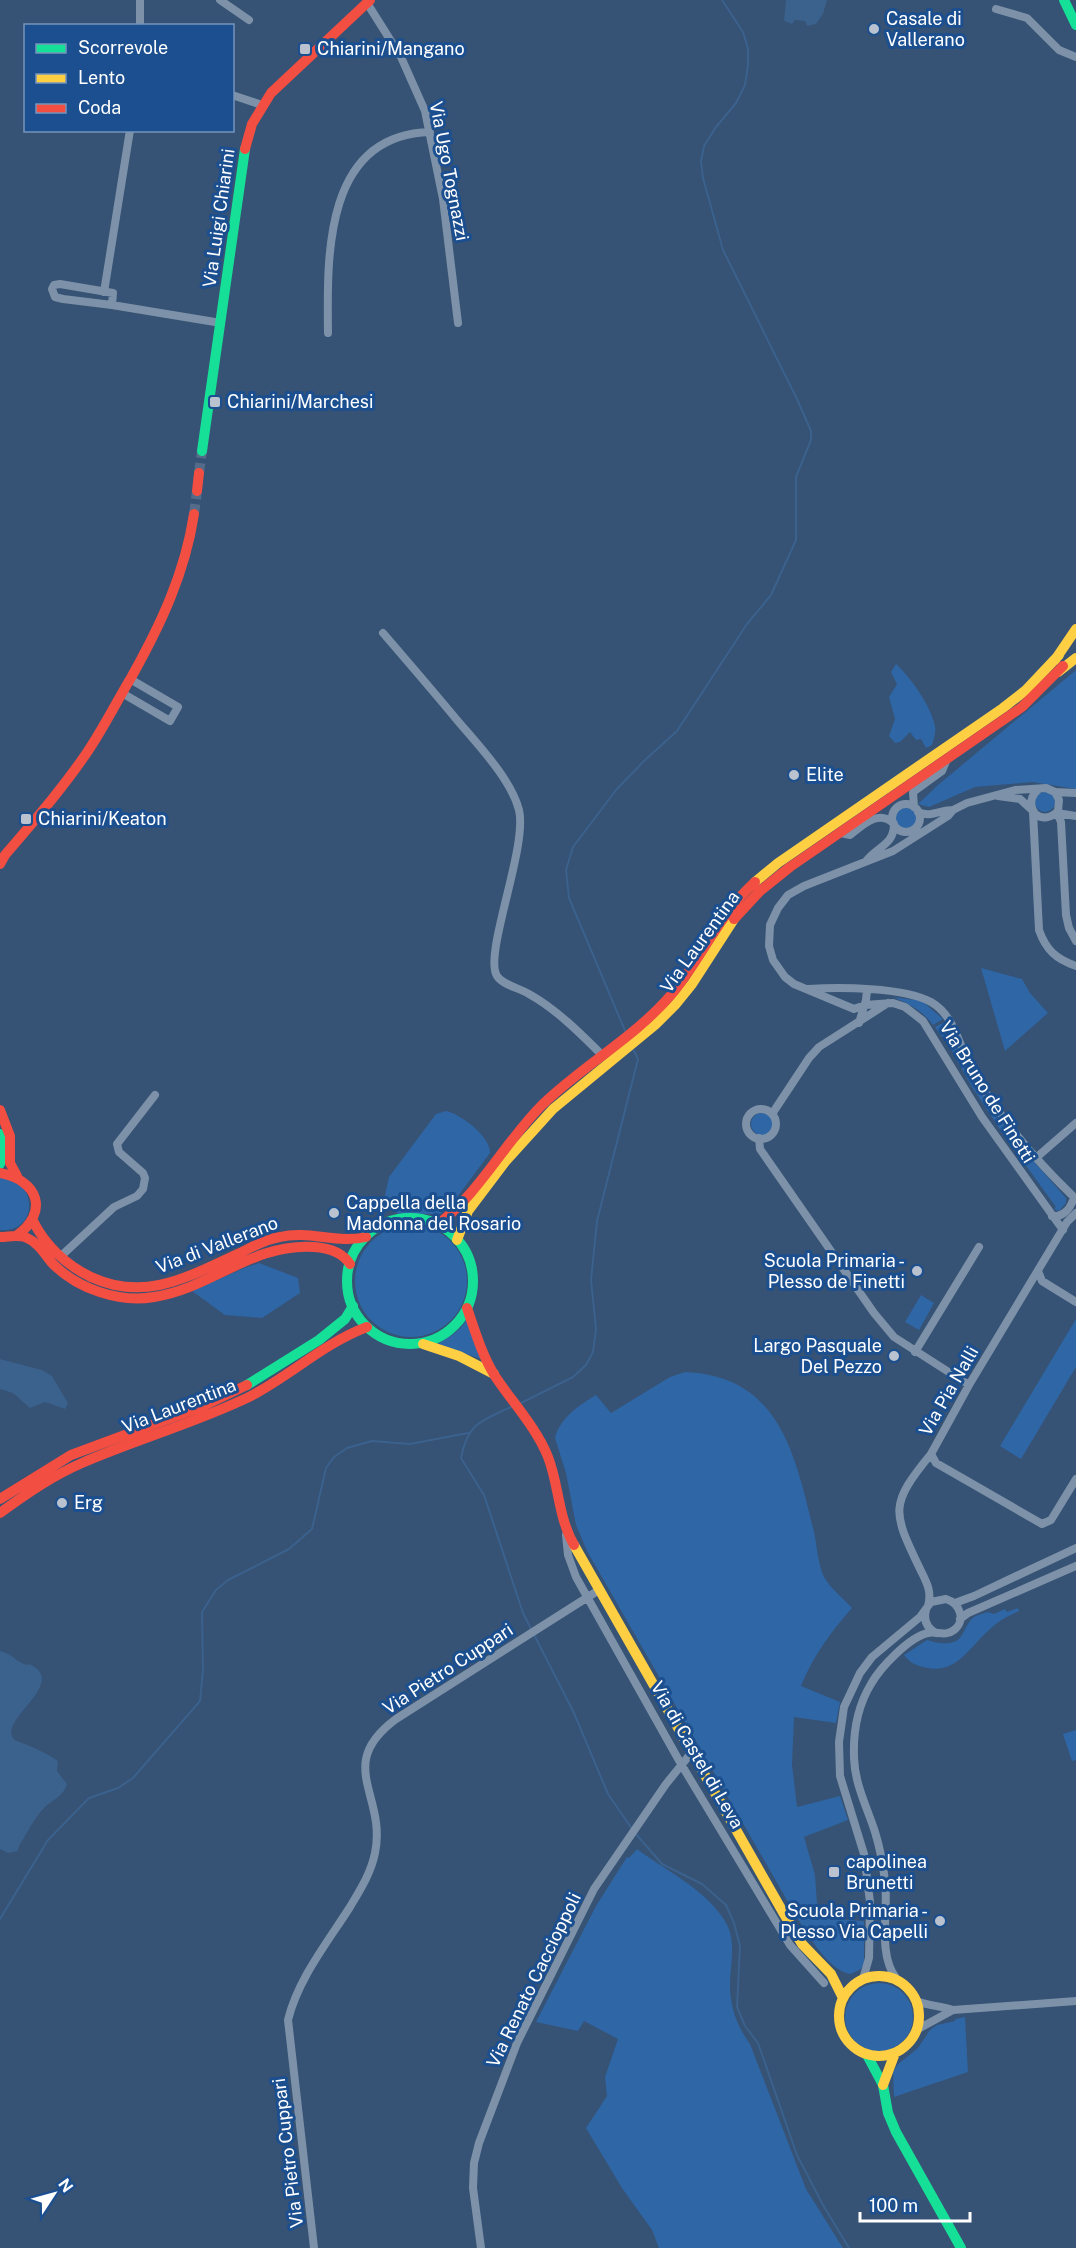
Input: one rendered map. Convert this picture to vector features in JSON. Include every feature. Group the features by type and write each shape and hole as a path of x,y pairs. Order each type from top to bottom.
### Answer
{"main road":[{"path":"1064,0 1076,25"},
{"name":"Via Luigi Chiarini","path":"202,452 245,149 252,124 262,105 286,77 368,1"},
{"path":"196,491 199,473"},
{"path":"2,859 73,772 98,735 130,679 173,594 186,553 194,514"},
{"path":"1055,660 1076,629"},
{"name":"Via Laurentina","path":"458,1240 468,1210 526,1137 630,1039 674,992 738,898 761,876 1003,708 1026,690 1076,638"},
{"name":"Via Laurentina","path":"437,1225 459,1208 498,1155 537,1111 602,1055 660,1020 686,992 721,937 746,904 775,878 1022,707 1076,652"},
{"path":"1058,672 1076,658"},
{"path":"0,1110 10,1136 10,1162 17,1176"},
{"path":"0,1134 2,1146 0,1164"},
{"path":"0,1173 17,1176 27,1182 34,1194 36,1208 33,1221 26,1229 16,1236 0,1237"},
{"path":"419,1219 437,1225 458,1240 466,1252 473,1273 473,1290 467,1308 451,1330 434,1340 408,1344 393,1341 367,1327 353,1306 348,1287 350,1264 366,1237 380,1226 399,1220 419,1219"},
{"name":"Via di Vallerano","path":"33,1221 39,1234 60,1257 81,1273 115,1286 142,1288 172,1283 281,1236 306,1235 344,1241 366,1237"},
{"name":"Via di Vallerano","path":"16,1236 31,1240 55,1265 78,1282 103,1293 120,1297 153,1298 174,1292 267,1250 288,1245 306,1245 336,1251 346,1257 350,1264"},
{"name":"Via Laurentina","path":"0,1499 71,1455 203,1406 250,1383 320,1340 345,1319 353,1306"},
{"name":"Via di Castel di Leva","path":"467,1308 485,1357 494,1374 548,1457 566,1531 802,1944 843,1998"},
{"name":"Via Laurentina","path":"0,1513 41,1484 82,1463 197,1420 250,1396 348,1334 367,1327"},
{"path":"421,1343 454,1354 494,1374"},
{"path":"879,1976 896,1978 910,1991 916,2001 919,2014 918,2029 909,2043 895,2053 876,2057 867,2055 850,2044 840,2027 839,2017 843,1998 861,1980 879,1976"},
{"name":"Via di Castel di Leva","path":"827,1979 861,1980"},
{"path":"883,2085 895,2053"},
{"path":"867,2055 883,2085 888,2113 896,2132 961,2248"}],"street":[{"path":"140,0 140,24"},
{"path":"220,0 249,20"},
{"name":"Via Ugo Tognazzi","path":"368,1 410,74 425,111 443,199 458,323"},
{"path":"996,9 1028,18 1059,50 1076,57"},
{"path":"234,96 262,105"},
{"path":"104,292 130,132"},
{"path":"328,333 330,255 337,216 349,177 362,160 391,140 410,133 430,132"},
{"path":"112,305 113,293 60,284 54,285 52,290 58,298 221,323"},
{"path":"383,633 477,744 510,789 519,810 520,838 499,931 494,968 496,974 503,981 545,1004 602,1055"},
{"path":"122,693 170,721 178,707 130,679"},
{"path":"912,839 920,820 913,792 942,771 947,759"},
{"path":"866,861 872,854 889,843 894,830 893,815 898,807 907,805 930,815 1011,790 1047,788 1055,792 1076,793"},
{"path":"1039,789 1032,798 1039,930 1045,945 1052,954 1076,966"},
{"path":"1055,792 1059,800 1057,813 1061,822 1066,915 1069,928 1076,941"},
{"path":"994,796 1020,799 1043,818 1057,813 1076,816"},
{"path":"850,1007 804,989 785,977 771,953 769,939 774,916 783,901 797,890 893,851 948,816 952,810"},
{"path":"841,833 850,835 875,818 887,819 903,831 923,832"},
{"name":"Via Bruno de Finetti","path":"804,989 898,993 925,1000 945,1013 983,1089 1037,1157 1075,1198"},
{"path":"850,1027 855,1016 846,996 853,990"},
{"path":"859,1023 867,990"},
{"path":"772,1114 809,1058 819,1047 888,1003"},
{"name":"Via Bruno de Finetti","path":"850,1007 858,1009 865,1005 888,1003 905,1007 926,1024 982,1117 1063,1230"},
{"path":"60,1257 114,1207 137,1196 143,1189 145,1178 143,1173 119,1152 117,1144 155,1095"},
{"path":"758,1110 772,1114 776,1124 768,1137 759,1138 751,1134 748,1129 748,1119 754,1112 758,1110"},
{"path":"1037,1157 1076,1123"},
{"path":"759,1138 760,1149 874,1313 894,1337 969,1385"},
{"path":"1052,1216 1058,1217 1066,1212 1075,1198"},
{"name":"Via Pia Nalli","path":"1076,1213 1063,1230 969,1385 931,1454 936,1463 1042,1524 1051,1520 1073,1490 1076,1479"},
{"path":"915,1352 979,1247"},
{"path":"1038,1271 1042,1281 1076,1302"},
{"path":"896,1978 887,1960 885,1876 875,1833 857,1783 854,1734 864,1698 879,1671 914,1641 928,1633 947,1634 959,1624 959,1609 955,1603 929,1587 901,1524 899,1503 916,1473 931,1454"},
{"name":"Via di Castel di Leva","path":"566,1531 570,1560 587,1597 681,1764 790,1945 827,1979"},
{"path":"955,1603 1076,1548"},
{"path":"960,1619 968,1613 1076,1566"},
{"path":"929,1587 927,1625 936,1633"},
{"name":"Via Pietro Cuppari","path":"314,2248 288,2020 299,1989 366,1880 374,1860 377,1834 365,1771 367,1750 377,1734 396,1719 599,1590"},
{"path":"861,1980 869,1958 870,1902 864,1854 840,1776 841,1722 850,1691 865,1664 936,1600 946,1599"},
{"name":"Via Renato Caccioppoli","path":"481,2248 472,2180 476,2157 517,2043 594,1889 681,1764 692,1752"},
{"path":"916,2001 928,2006 953,2010 1076,2001"},
{"path":"918,2029 953,2010"}],"shaded area":[{"path":"786,0 827,0 823,14 816,24 807,26 805,21 795,20 792,24 784,21"},
{"path":"896,664 920,693 933,718 935,736 932,745 926,748 921,739 916,740 910,732 900,742 895,743 889,736 895,719 889,697 897,684 891,672"},
{"path":"1076,670 1076,789 1032,782 975,787 929,807 918,804 938,785"},
{"path":"1041,792 1049,792 1055,798 1055,806 1049,812 1041,812 1035,806 1035,798"},
{"path":"906,808 914,811 917,819 914,827 906,830 898,827 895,819 898,811"},
{"path":"981,968 1022,979 1030,993 1048,1013 1005,1051"},
{"path":"893,997 922,1001 943,1019 933,1025 920,1011"},
{"path":"945,1022 972,1078 994,1113 1020,1145 1013,1149 972,1087 944,1037 935,1027"},
{"path":"446,1111 474,1127 486,1140 490,1153 452,1204 440,1214 398,1214 390,1208 385,1195 389,1177 436,1114"},
{"path":"762,1113 770,1116 773,1124 770,1132 762,1135 754,1132 751,1124 754,1116"},
{"path":"1022,1148 1066,1198 1066,1203 1060,1210 1057,1211 1054,1208 1056,1207 1016,1152"},
{"path":"0,1178 13,1181 22,1187 28,1196 27,1216 22,1224 13,1229 0,1230"},
{"path":"411,1225 433,1229 451,1241 463,1259 467,1281 463,1303 451,1321 433,1333 411,1337 389,1333 371,1321 359,1303 355,1281 359,1259 371,1241 389,1229"},
{"path":"259,1263 298,1278 300,1293 262,1318 225,1315 192,1291 244,1268"},
{"path":"921,1295 934,1303 919,1330 905,1322"},
{"path":"467,1319 481,1359 437,1344 454,1334"},
{"path":"1076,1319 1076,1367 1021,1459 1000,1446"},
{"path":"0,1359 42,1370 52,1376 68,1403 65,1409 45,1402 30,1408 13,1393 0,1389"},
{"path":"685,1372 717,1377 743,1388 763,1404 778,1425 790,1449 799,1476 824,1577 852,1608 823,1645 801,1686 840,1702 836,1723 794,1717 792,1764 797,1807 840,1796 848,1820 804,1837 815,1875 818,1918 864,1921 864,1964 861,1969 851,1974 843,1972 827,1959 796,1916 587,1551 576,1525 566,1473 555,1438 561,1424 577,1408 596,1395 611,1413 670,1377"},
{"path":"1018,1608 1019,1611 995,1625 960,1659 944,1668 923,1667 912,1663 904,1655 927,1640 937,1643 954,1642 972,1619 978,1615 988,1612 994,1614 1005,1609 1007,1612"},
{"path":"0,1651 24,1664 32,1665 41,1674 42,1683 11,1730 13,1738 58,1761 57,1771 67,1784 61,1795 37,1816 18,1851 8,1853 0,1849"},
{"path":"1076,1730 1076,1760 1072,1761 1063,1734"},
{"path":"637,1849 705,1898 715,1907 728,1926 732,1942 730,1993 735,2016 750,2044 806,2189 843,2248 659,2248 652,2230 622,2188 586,2128 607,2096 605,2077 618,2039 584,2021 578,2031 536,2022 596,1906 627,1857 629,1858"},
{"path":"872,1983 886,1983 898,1988 908,1998 913,2017 908,2036 898,2046 886,2051 872,2051 860,2046 850,2036 845,2024 845,2010 850,1998 860,1988"},
{"path":"965,2017 968,2072 894,2097 893,2073 897,2065 918,2048 930,2030 937,2025"}],"waterway":[{"path":"626,1033 569,898 566,870 573,847 616,790 677,731 747,624 771,595 796,540 796,477 811,440 811,431 797,399 723,250 703,178 701,161 704,146 736,103 745,85 748,65 748,49 743,32 722,0"},
{"path":"519,1404 573,1377 586,1365 593,1352 596,1329 591,1280 597,1221 638,1059 633,1049"},
{"path":"513,1406 478,1424 468,1436 461,1458 484,1495 523,1613 574,1713 608,1794 632,1829"},
{"path":"0,1919 48,1840 89,1798 118,1788 133,1778 200,1701 203,1670 202,1612 216,1590 228,1580 289,1549 312,1529 326,1468 334,1457 347,1448 372,1441 410,1444 468,1433"},
{"path":"635,1833 662,1864 702,1884 726,1905 740,1946 737,2007 745,2026 758,2043 797,2155 849,2248"}],"tunnel":[{"path":"199,473 202,451"},
{"path":"194,514 197,491"}],"traffic: fast":[{"path":"1064,0 1076,25"},
{"path":"202,451 245,149"},
{"path":"0,1134 2,1146 0,1164"},
{"path":"410,1218 434,1223 454,1237 468,1257 473,1281 468,1305 454,1325 434,1339 410,1344 386,1339 366,1325 352,1305 347,1281 352,1257 366,1237 386,1223 410,1218"},
{"path":"247,1385 319,1340 345,1319 353,1306"},
{"path":"867,2055 883,2085 888,2113 896,2132 961,2248"}],"traffic: slow":[{"path":"1055,660 1076,629"},
{"path":"755,882 778,863 1003,708 1026,690 1059,655"},
{"path":"1058,672 1076,658"},
{"path":"457,1240 468,1211 505,1162 553,1109 655,1025 675,1005 692,984 734,919"},
{"path":"423,1344 459,1356 494,1374"},
{"path":"574,1545 784,1914 802,1944 831,1974 843,1998"},
{"path":"879,1976 894,1979 907,1988 916,2001 919,2016 916,2031 907,2044 894,2053 879,2056 864,2053 851,2044 842,2031 839,2016 842,2001 851,1988 864,1979 879,1976"},
{"path":"883,2085 895,2053"}],"traffic: jam":[{"path":"245,149 252,124 271,93 370,0"},
{"path":"197,491 199,473"},
{"path":"0,864 88,751 132,676 170,598 185,557 194,514"},
{"path":"734,919 760,891 790,867 1022,707 1063,666"},
{"path":"437,1225 466,1198 542,1105 641,1025 671,995 730,909 755,882"},
{"path":"0,1110 10,1136 10,1163 17,1176"},
{"path":"0,1173 23,1182 35,1198 36,1207 33,1217 27,1227 16,1236"},
{"path":"33,1221 50,1246 73,1267 111,1284 131,1287 150,1287 187,1277 275,1238 291,1235 344,1239 366,1237"},
{"path":"0,1237 27,1238 74,1281 100,1292 127,1298 154,1297 175,1292 251,1259 292,1248 314,1247 330,1250 343,1256 350,1264"},
{"path":"467,1308 490,1368 530,1425 548,1457 565,1523 574,1545"},
{"path":"0,1513 71,1468 249,1397 336,1342 367,1327"},
{"path":"0,1499 71,1455 203,1406 247,1385"}],"place":[{"name":"Casale di Vallerano","path":"874,29"},
{"name":"Chiarini/Mangano","path":"305,49"},
{"name":"Chiarini/Marchesi","path":"215,402"},
{"name":"Elite","path":"794,775"},
{"name":"Chiarini/Keaton","path":"26,819"},
{"name":"Cappella della Madonna del Rosario","path":"334,1213"},
{"name":"Scuola Primaria - Plesso de Finetti","path":"917,1271"},
{"name":"Largo Pasquale Del Pezzo","path":"894,1356"},
{"name":"Erg","path":"62,1503"},
{"name":"capolinea Brunetti","path":"834,1872"},
{"name":"Scuola Primaria - Plesso Via Capelli","path":"940,1921"}]}
